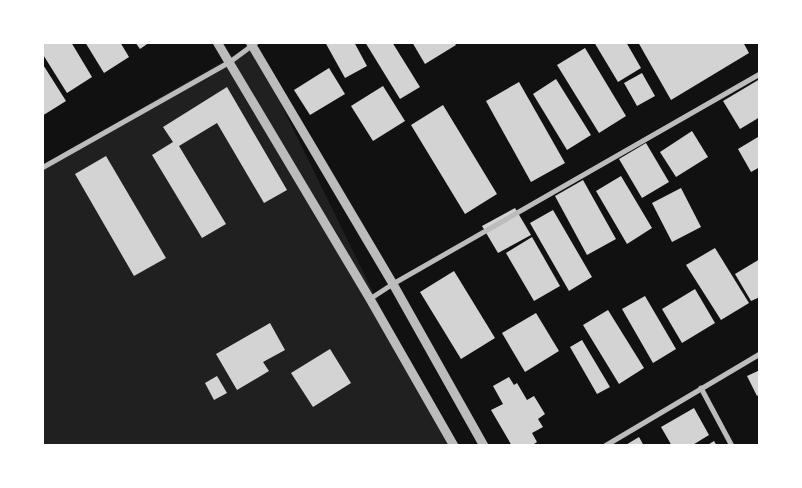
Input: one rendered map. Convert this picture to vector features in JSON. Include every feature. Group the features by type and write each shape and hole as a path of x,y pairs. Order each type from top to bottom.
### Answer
{"street":[{"path":"217,42 370,299 454,446"},
{"path":"42,168 230,62 253,43 393,284 484,446"},
{"path":"370,299 760,74"},
{"path":"605,446 760,354"},
{"path":"701,388 732,446"}],"shaded area":[{"path":"252,45 448,445 43,445 42,165"}],"building":[{"path":"42,42 71,42 92,77 67,93 42,53"},
{"path":"85,42 120,42 129,57 104,73"},
{"path":"135,42 150,42 140,49"},
{"path":"325,42 354,42 367,66 345,78"},
{"path":"365,42 392,42 420,87 400,99"},
{"path":"412,42 454,42 456,45 425,64"},
{"path":"594,42 626,42 641,68 618,82"},
{"path":"638,42 743,42 749,53 671,100"},
{"path":"585,48 626,116 599,133 557,65"},
{"path":"42,63 66,101 42,116"},
{"path":"329,68 345,94 310,115 294,90"},
{"path":"642,73 655,96 637,106 624,83"},
{"path":"556,79 591,135 567,150 533,94"},
{"path":"760,79 760,117 740,129 723,101"},
{"path":"519,82 565,163 531,182 486,101"},
{"path":"383,86 405,121 373,141 351,106"},
{"path":"227,87 287,190 264,203 217,123 179,146 226,224 202,238 152,155 173,142 163,127"},
{"path":"443,105 497,194 465,214 411,125"},
{"path":"692,131 708,157 676,177 660,152"},
{"path":"758,137 760,167 751,172 738,149"},
{"path":"646,143 669,182 642,198 619,159"},
{"path":"106,156 166,258 134,276 75,174"},
{"path":"621,176 652,228 627,244 596,191"},
{"path":"583,180 616,239 587,255 555,196"},
{"path":"681,188 701,227 672,242 652,203"},
{"path":"515,208 531,235 498,253 482,226"},
{"path":"553,210 592,277 569,291 530,223"},
{"path":"532,237 560,286 534,301 506,253"},
{"path":"715,248 749,303 721,320 686,265"},
{"path":"760,259 760,297 751,301 735,274"},
{"path":"454,271 495,338 461,359 420,292"},
{"path":"695,289 715,323 682,343 662,309"},
{"path":"645,296 676,349 653,363 622,309"},
{"path":"608,310 644,368 619,384 583,325"},
{"path":"536,313 559,351 525,372 502,333"},
{"path":"270,323 285,350 263,362 269,371 237,390 216,354"},
{"path":"582,340 610,387 597,394 570,347"},
{"path":"330,349 351,383 313,407 291,373"},
{"path":"760,370 760,394 757,396 747,376"},
{"path":"217,376 227,393 214,400 205,383"},
{"path":"509,377 514,385 517,383 527,400 534,396 545,414 538,419 543,427 532,433 537,442 531,446 512,446 491,410 503,404 493,386"},
{"path":"694,408 709,435 691,446 672,446 661,427"},
{"path":"639,437 644,446 624,446"},
{"path":"714,441 717,446 706,446"}]}
